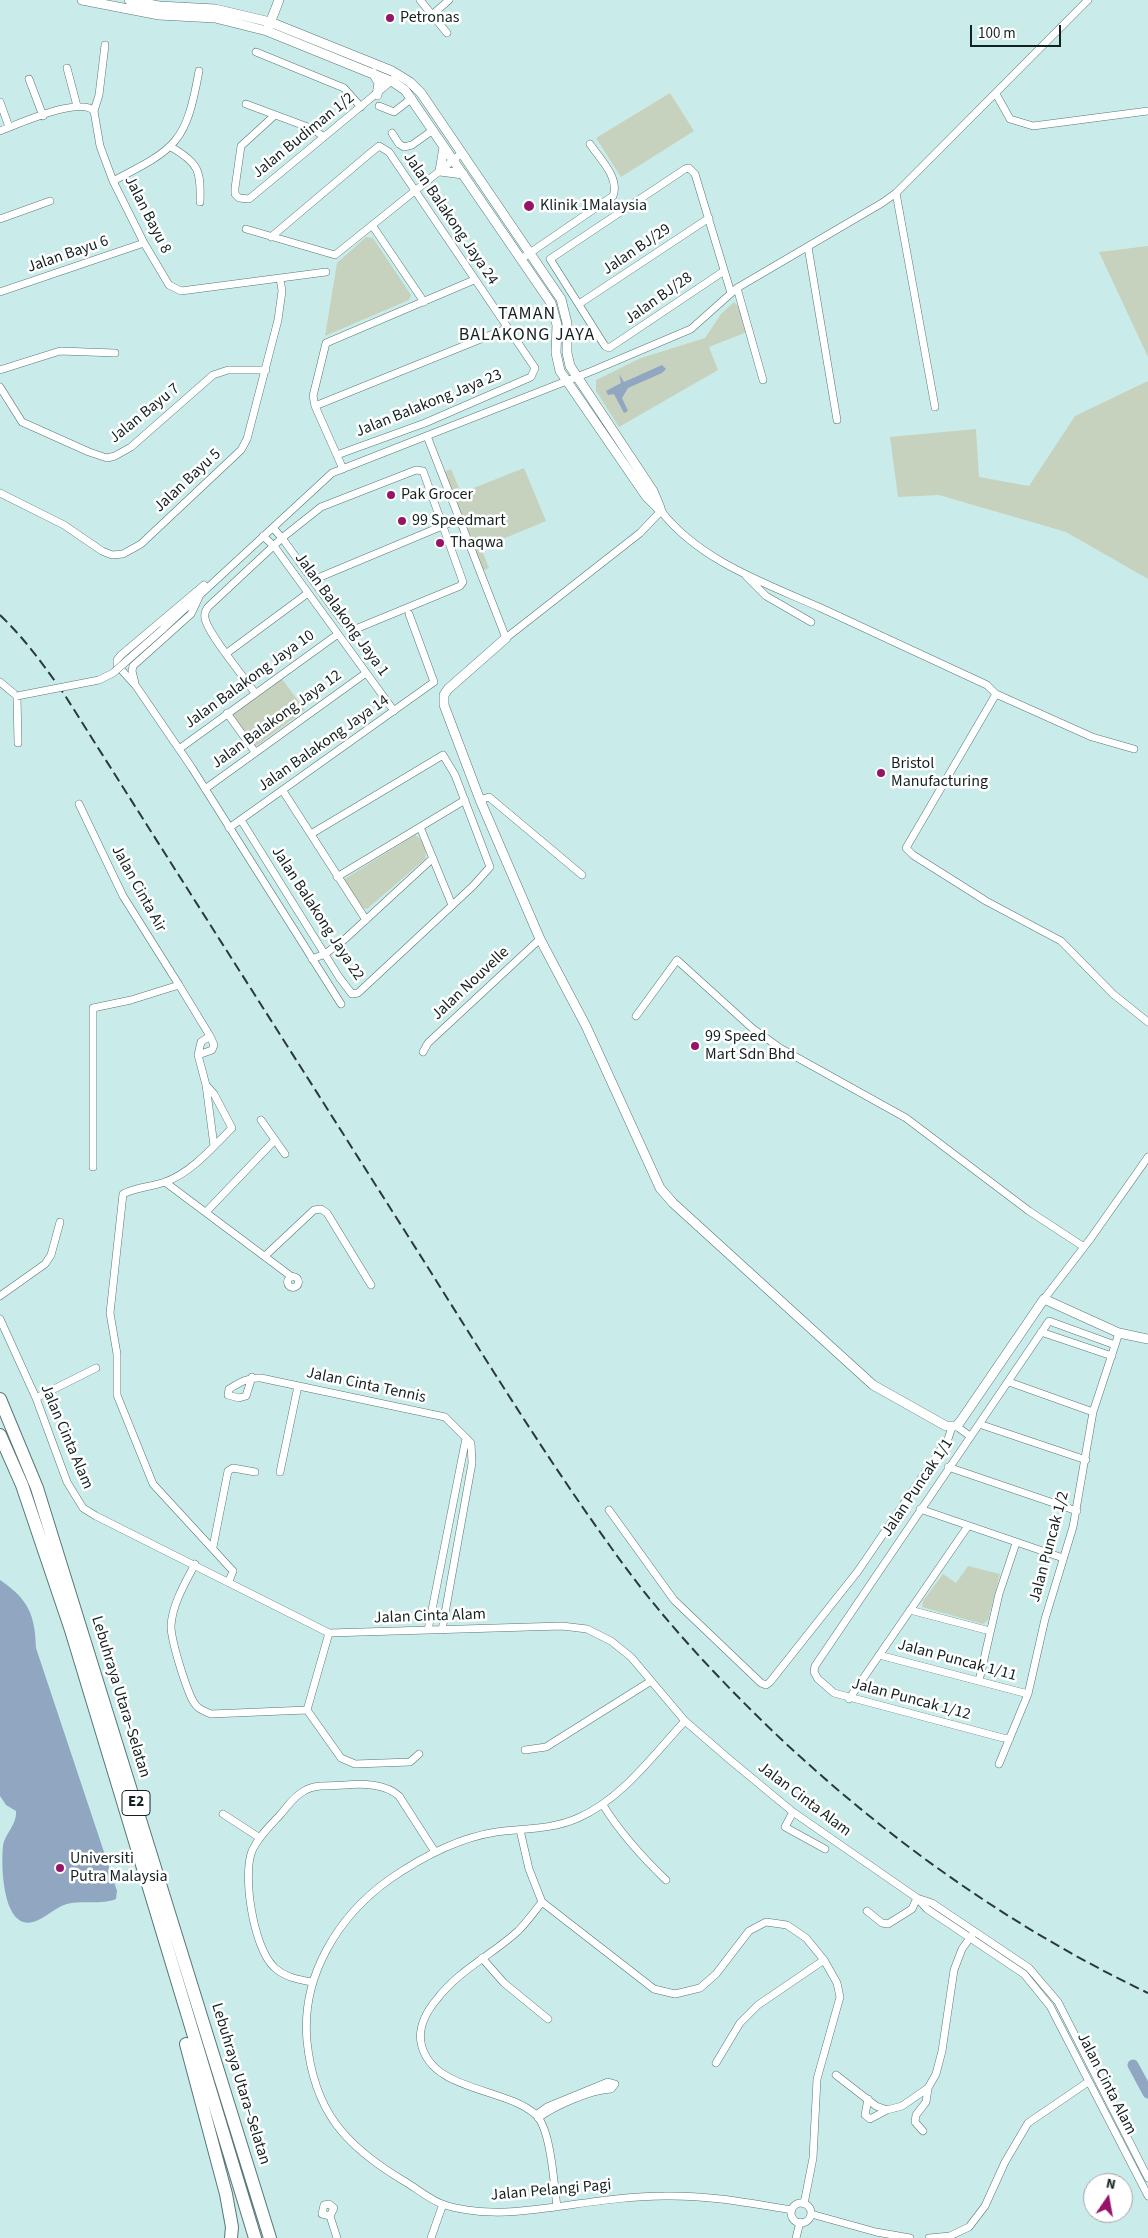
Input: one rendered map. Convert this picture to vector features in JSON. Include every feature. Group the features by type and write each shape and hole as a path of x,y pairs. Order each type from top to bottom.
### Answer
{"highway":[{"name":"Lebuhraya Utara–Selatan","path":"0,1398 37,1488 271,2238"},
{"name":"Lebuhraya Utara–Selatan","path":"0,1435 22,1486 71,1630 184,2010 255,2238"},
{"path":"184,2010 184,2034 226,2194 232,2227 231,2238"}],"street":[{"path":"82,0 106,2 159,15 215,18 269,27 373,73 396,78 412,98 551,304 557,325 557,361 566,381 646,496 672,525 693,543 746,575 987,684 996,694 1092,737 1134,749"},
{"path":"129,0 159,6 215,9 269,27 396,78 421,92 561,299 567,323 567,354 576,378 653,491 661,511"},
{"path":"269,27 279,0"},
{"path":"420,0 447,33"},
{"path":"432,15 449,0"},
{"path":"17,696 98,680 113,673 164,629 214,580 332,473 576,378 691,329 734,290 896,193 996,94 1028,58 1088,0"},
{"name":"Jalan Bayu 8","path":"105,45 100,95 94,111 100,146 113,181 144,244 169,285 175,290 181,291 280,278"},
{"path":"256,52 344,88 361,107"},
{"path":"67,68 77,106"},
{"path":"113,181 171,147 188,122 199,71"},
{"path":"373,73 379,83 377,95"},
{"name":"Jalan Budiman 1/2","path":"275,115 241,146 235,194 239,198 249,199 396,78"},
{"path":"29,79 43,116"},
{"path":"996,94 1010,119 1033,126 1148,111"},
{"path":"379,106 394,112 412,98"},
{"path":"0,102 9,128"},
{"path":"246,104 313,129 324,137"},
{"path":"0,131 77,106 91,108 94,111"},
{"path":"392,133 399,144 404,147 412,145 433,130"},
{"path":"521,259 613,196 616,188 613,178 590,144"},
{"name":"Jalan Balakong Jaya 24","path":"272,237 379,146 388,152 535,368 531,377"},
{"path":"171,147 190,159 198,169 201,179 200,202"},
{"path":"440,171 444,147"},
{"path":"246,229 335,255 462,153"},
{"path":"579,304 550,259 685,169 692,170 709,218 724,271 734,290 763,380"},
{"path":"440,171 463,174"},
{"path":"896,193 935,407"},
{"path":"0,219 50,201"},
{"name":"Jalan BJ/29","path":"579,304 709,218"},
{"path":"372,225 424,302"},
{"name":"Jalan Bayu 6","path":"0,292 144,244"},
{"path":"808,247 838,420"},
{"name":"Jalan BJ/28","path":"579,304 605,346 609,348 724,271"},
{"path":"280,278 326,272"},
{"name":"Jalan Bayu 5","path":"0,492 64,524 102,551 112,555 132,550 241,450 251,426 266,370 281,302 280,278"},
{"path":"343,469 315,406 313,396 326,343 474,280"},
{"path":"315,406 508,328"},
{"path":"0,370 60,351 115,353"},
{"name":"Jalan Bayu 7","path":"0,387 22,422 107,458 115,456 131,447 213,375 228,370 266,370"},
{"name":"Jalan Balakong Jaya 23","path":"336,455 425,422 531,377"},
{"path":"427,436 506,638"},
{"path":"255,693 204,619 205,613 208,607 282,538 330,502 420,469 423,471 444,525 463,582 460,586 358,628 350,628 282,538 273,528"},
{"path":"661,511 640,533 506,638 448,689 444,696 448,717 480,800 540,939 586,1026 660,1188 673,1203 873,1385 970,1436"},
{"path":"313,580 459,518"},
{"name":"Jalan Balakong Jaya 1","path":"263,536 274,546 394,712"},
{"path":"746,575 766,596 811,622"},
{"path":"214,580 202,586 180,604 117,660 117,665 121,672 136,686 178,749 341,1004"},
{"path":"227,653 308,593"},
{"path":"136,686 132,671 133,666 191,614 200,594"},
{"name":"Jalan Balakong Jaya 14","path":"230,828 434,682 409,614"},
{"name":"Jalan Balakong Jaya 10","path":"178,749 338,634"},
{"name":"Jalan Balakong Jaya 12","path":"204,789 366,673"},
{"path":"0,682 17,696 18,743"},
{"path":"996,694 906,848 913,855 986,900 1061,940 1113,994 1148,1022"},
{"path":"227,713 255,752"},
{"path":"311,834 442,755 455,775 464,800 337,877"},
{"path":"283,790 366,920"},
{"path":"480,800 488,797 582,875"},
{"name":"Jalan Balakong Jaya 22","path":"241,820 348,991 352,994 358,993 487,872 490,862 464,800"},
{"name":"Jalan Cinta Air","path":"79,804 123,896 210,1036"},
{"path":"420,827 452,905"},
{"path":"312,959 325,954 366,920 433,858"},
{"name":"Jalan Nouvelle","path":"423,1052 428,1042 540,939"},
{"path":"636,1016 678,960 752,1028 780,1048 906,1118 1029,1211 1084,1247"},
{"path":"92,1167 93,1008 131,1000 179,985"},
{"path":"198,1055 212,1050 214,1044 210,1036 201,1042 198,1055 206,1085 214,1146"},
{"path":"206,1085 232,1127 190,1167 165,1182 123,1194 110,1313 117,1354 117,1395 152,1484 213,1547 233,1571 229,1581"},
{"path":"261,1120 285,1154"},
{"path":"206,1212 275,1140"},
{"path":"609,1510 674,1600 760,1683 766,1685 858,1571 944,1446 954,1427 1044,1299 1084,1247 1148,1157"},
{"path":"165,1182 292,1276"},
{"path":"266,1255 314,1210 321,1209 327,1213 371,1285"},
{"path":"0,1296 45,1264 51,1255 60,1222"},
{"path":"1044,1299 1119,1333 1148,1339"},
{"name":"Jalan Cinta Alam","path":"0,1319 36,1398 67,1482 83,1508 329,1633 562,1626 587,1630 611,1641 625,1652 685,1721 792,1812 917,1898 927,1909 1029,1968 1058,2002 1148,2178"},
{"name":"Jalan Puncak 1/1","path":"814,1672 815,1666 848,1615 1049,1321 1115,1345"},
{"path":"1041,1332 1112,1356"},
{"name":"Jalan Puncak 1/2","path":"999,1764 1028,1694 1045,1620 1077,1511 1094,1412 1119,1333"},
{"path":"36,1398 96,1368"},
{"name":"Jalan Cinta Tennis","path":"252,1377 444,1417 466,1438"},
{"path":"1009,1382 1094,1412"},
{"path":"280,1472 298,1386"},
{"path":"979,1424 1086,1460"},
{"path":"428,1630 466,1438"},
{"path":"442,1630 472,1462 473,1450 466,1438"},
{"path":"462,1461 472,1462"},
{"path":"948,1467 1077,1511"},
{"path":"213,1547 228,1471 233,1468 255,1472"},
{"path":"920,1509 1063,1558"},
{"path":"849,1699 968,1526"},
{"path":"979,1681 990,1632 1016,1543"},
{"path":"195,1564 176,1604 171,1626 172,1641 193,1701 200,1710 212,1714 307,1710"},
{"path":"910,1610 990,1632"},
{"path":"307,1710 329,1633"},
{"name":"Jalan Puncak 1/11","path":"879,1655 1028,1694"},
{"name":"Jalan Puncak 1/12","path":"814,1672 818,1679 834,1693 849,1699 1003,1738 1010,1738"},
{"path":"525,1750 546,1747 651,1681"},
{"path":"307,1710 342,1758 348,1762 355,1764 410,1762 418,1754"},
{"name":"Jalan Pelangi Pagi","path":"685,1721 603,1805 577,1819 550,1828 496,1832 468,1838 435,1852 389,1880 363,1902 342,1926 325,1951 312,1982 307,2015 309,2060 317,2088 330,2117 348,2141 377,2166 442,2204 493,2212 557,2207 616,2199 703,2196 792,2210"},
{"path":"312,1982 287,1976 274,1967 264,1952 250,1900 247,1879 252,1851 260,1838 298,1794 305,1790 351,1784 392,1790 399,1796 435,1852"},
{"path":"603,1805 617,1828 638,1853 666,1880"},
{"path":"792,1812 785,1826 825,1849"},
{"path":"223,1814 260,1838"},
{"path":"520,1830 529,1869 542,1902 654,1989 675,1994 700,1988 716,1974 749,1931 766,1922 787,1925 806,1938 824,1960 837,1983 840,1997 817,2079 812,2158 804,2204"},
{"path":"867,1911 888,1924 912,1909 917,1898"},
{"path":"542,1902 517,1931 456,1978 424,2016 419,2034 423,2051 435,2067 451,2079 515,2104 537,2116 547,2140 557,2207"},
{"path":"923,2131 915,2122 916,2115 926,2102 928,2088 936,2074 942,2051 954,1970 972,1934"},
{"name":"Jalan Cinta Alam","path":"972,1934 1030,1981 1054,2012 1088,2082 1148,2196"},
{"path":"482,1958 504,1983 548,2019"},
{"path":"716,2063 740,2022 758,2005 824,1960"},
{"path":"836,2075 876,2106 887,2110"},
{"path":"608,2082 615,2084 611,2089 573,2100 537,2116 547,2108 608,2082"},
{"path":"929,2238 950,2236 969,2227 985,2206 1005,2162 1028,2123 1088,2082"},
{"path":"868,2099 865,2115 870,2119 887,2110 902,2106 928,2088"},
{"path":"431,2238 442,2204"},
{"path":"798,2204 804,2204 810,2209 810,2214 806,2221 800,2222 794,2219 792,2210 798,2204"},
{"path":"810,2214 876,2232 910,2238"},
{"path":"330,2216 337,2238"},
{"path":"796,2238 800,2222"}],"green space":[{"path":"670,93 694,131 621,177 596,138"},
{"path":"366,237 373,238 411,295 409,300 325,336 337,263"},
{"path":"1148,246 1148,357 1099,252"},
{"path":"734,302 738,306 747,332 709,347 718,370 619,427 596,391 596,380 641,358 705,338 721,314"},
{"path":"1148,381 1148,579 1066,532 939,495 898,497 890,437 976,429 979,477 1029,486 1075,416"},
{"path":"524,468 546,521 481,548 489,568 482,571 443,472 451,469 461,493"},
{"path":"282,679 305,710 255,747 232,715"},
{"path":"415,835 424,846 426,852 425,859 367,909 363,908 343,880"},
{"path":"968,1566 1000,1574 988,1620 983,1624 922,1607 923,1601 943,1574 956,1583"}],"water":[{"path":"662,365 666,369 662,373 628,388 622,398 628,411 624,413 614,394 608,395 606,391 621,383 619,374 624,382"},
{"path":"0,1580 17,1594 28,1608 32,1617 36,1648 117,1891 116,1899 105,1902 67,1904 33,1922 23,1922 15,1916 9,1906 3,1880 3,1846 15,1821 16,1811 6,1805 0,1796"}],"waterway":[{"path":"1133,2065 1148,2093"}],"railway":[{"path":"0,615 27,644 66,697 527,1423 610,1546 669,1622 735,1694 781,1739 866,1813 955,1880 1001,1911 1098,1968 1148,1993"}],"place":[{"name":"Petronas","path":"390,18"},
{"name":"Klinik 1Malaysia","path":"529,206"},
{"name":"Pak Grocer","path":"391,495"},
{"name":"99 Speedmart","path":"402,521"},
{"name":"Thaqwa","path":"440,543"},
{"name":"Bristol Manufacturing","path":"881,773"},
{"name":"99 Speed Mart Sdn Bhd","path":"695,1046"},
{"name":"Universiti Putra Malaysia","path":"60,1868"}],"district":[{"name":"TAMAN BALAKONG JAYA","path":"527,325"}]}
